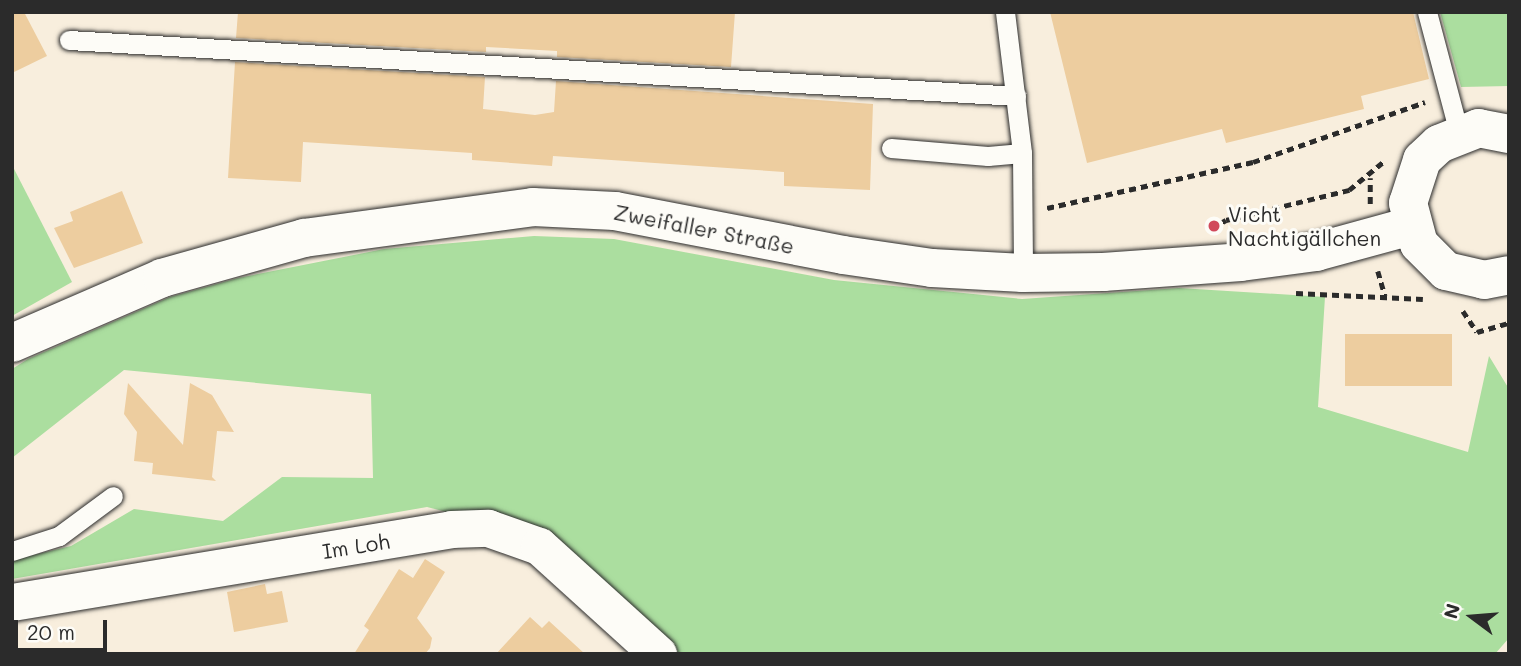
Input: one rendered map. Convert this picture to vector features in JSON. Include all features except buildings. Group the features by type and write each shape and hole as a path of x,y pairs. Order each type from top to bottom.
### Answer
{"main road":[{"path":"1507,286 1447,271 1430,259 1411,226 1408,203 1422,160 1455,117 1479,128 1509,134"},
{"name":"Zweifaller Straße","path":"12,343 162,278 304,238 533,207 615,211 843,255 932,268 1023,272 1103,272 1241,262 1316,252 1411,226"}],"street":[{"name":"Im Loh","path":"12,602 451,529 488,528 539,546 658,654"}],"lane":[{"path":"1005,12 1022,153 1023,272"},
{"path":"1427,12 1455,117"},
{"path":"69,40 1016,96"},
{"path":"891,148 988,156 1022,153"},
{"path":"12,551 59,536 113,496"}],"path":[{"path":"1023,213 1253,162 1418,102 1455,117"},
{"path":"1207,230 1226,220 1349,190 1370,177 1385,159"},
{"path":"1291,293 1437,300"},
{"path":"1457,306 1477,332 1509,323"}],"green space":[{"path":"1440,12 1509,12 1509,86 1461,87"},
{"path":"12,165 72,282 12,316"},
{"path":"534,236 614,239 834,280 1022,299 1179,288 1325,297 1318,407 1468,452 1489,356 1509,389 1509,638 1495,654 675,654 545,537 427,507 12,579 12,560 71,546 134,509 223,521 282,477 373,478 371,394 124,370 12,458 12,369 28,359 170,297 238,278 384,249"}],"place":[{"name":"Vicht Nachtigällchen","path":"1214,226"}]}
